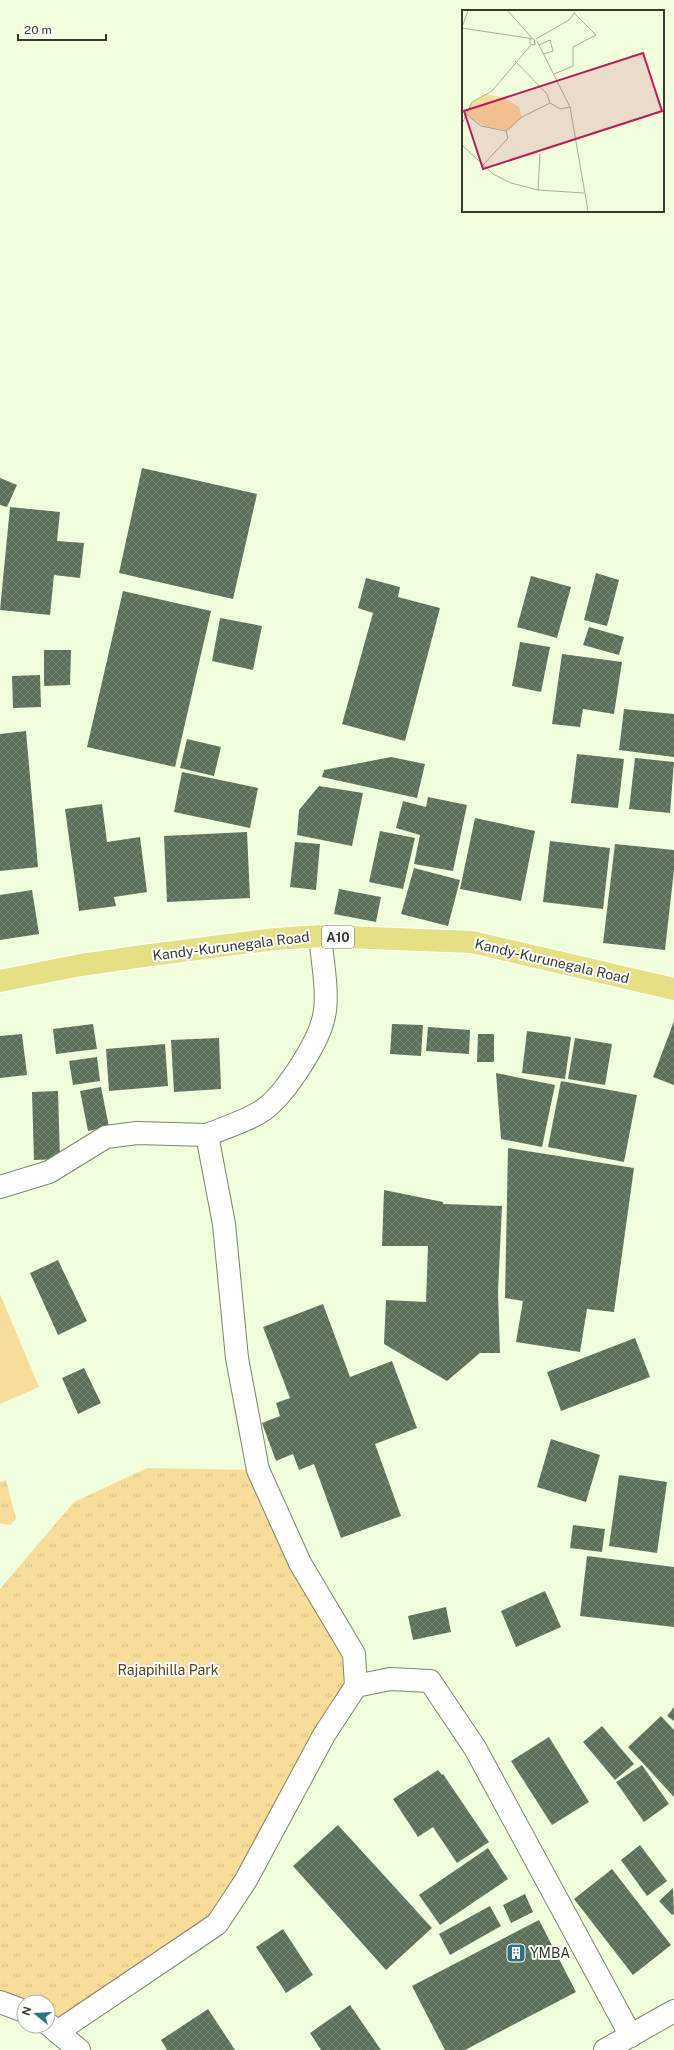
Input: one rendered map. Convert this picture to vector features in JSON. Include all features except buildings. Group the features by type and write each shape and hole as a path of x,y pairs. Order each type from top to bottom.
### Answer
{"highway":[{"name":"Kandy-Kurunegala Road","path":"0,981 81,965 150,955 320,936 472,942 674,989"}],"street":[{"path":"0,1187 49,1172 106,1137 137,1133 207,1135 265,1108 292,1078 311,1049 324,1015 324,986 320,936"},
{"path":"56,2026 217,1924 246,1880 324,1735 356,1686 354,1654 300,1563 258,1470 237,1358 224,1224 207,1135"},
{"path":"356,1686 390,1679 430,1681 475,1748 630,2036"},
{"path":"0,2002 16,2008"},
{"path":"606,2050 674,2011"},
{"path":"56,2031 79,2050"}],"green space":[{"path":"0,1294 39,1387 0,1404"},
{"name":"Rajapihilla Park","path":"147,1468 258,1470 354,1654 356,1686 217,1924 56,2019 56,1994 16,1994 16,2002 0,2002 0,1589 74,1502"},
{"path":"6,1480 16,1519 10,1525 0,1523 0,1482"}],"place":[{"name":"YMBA","path":"516,1953"}]}
